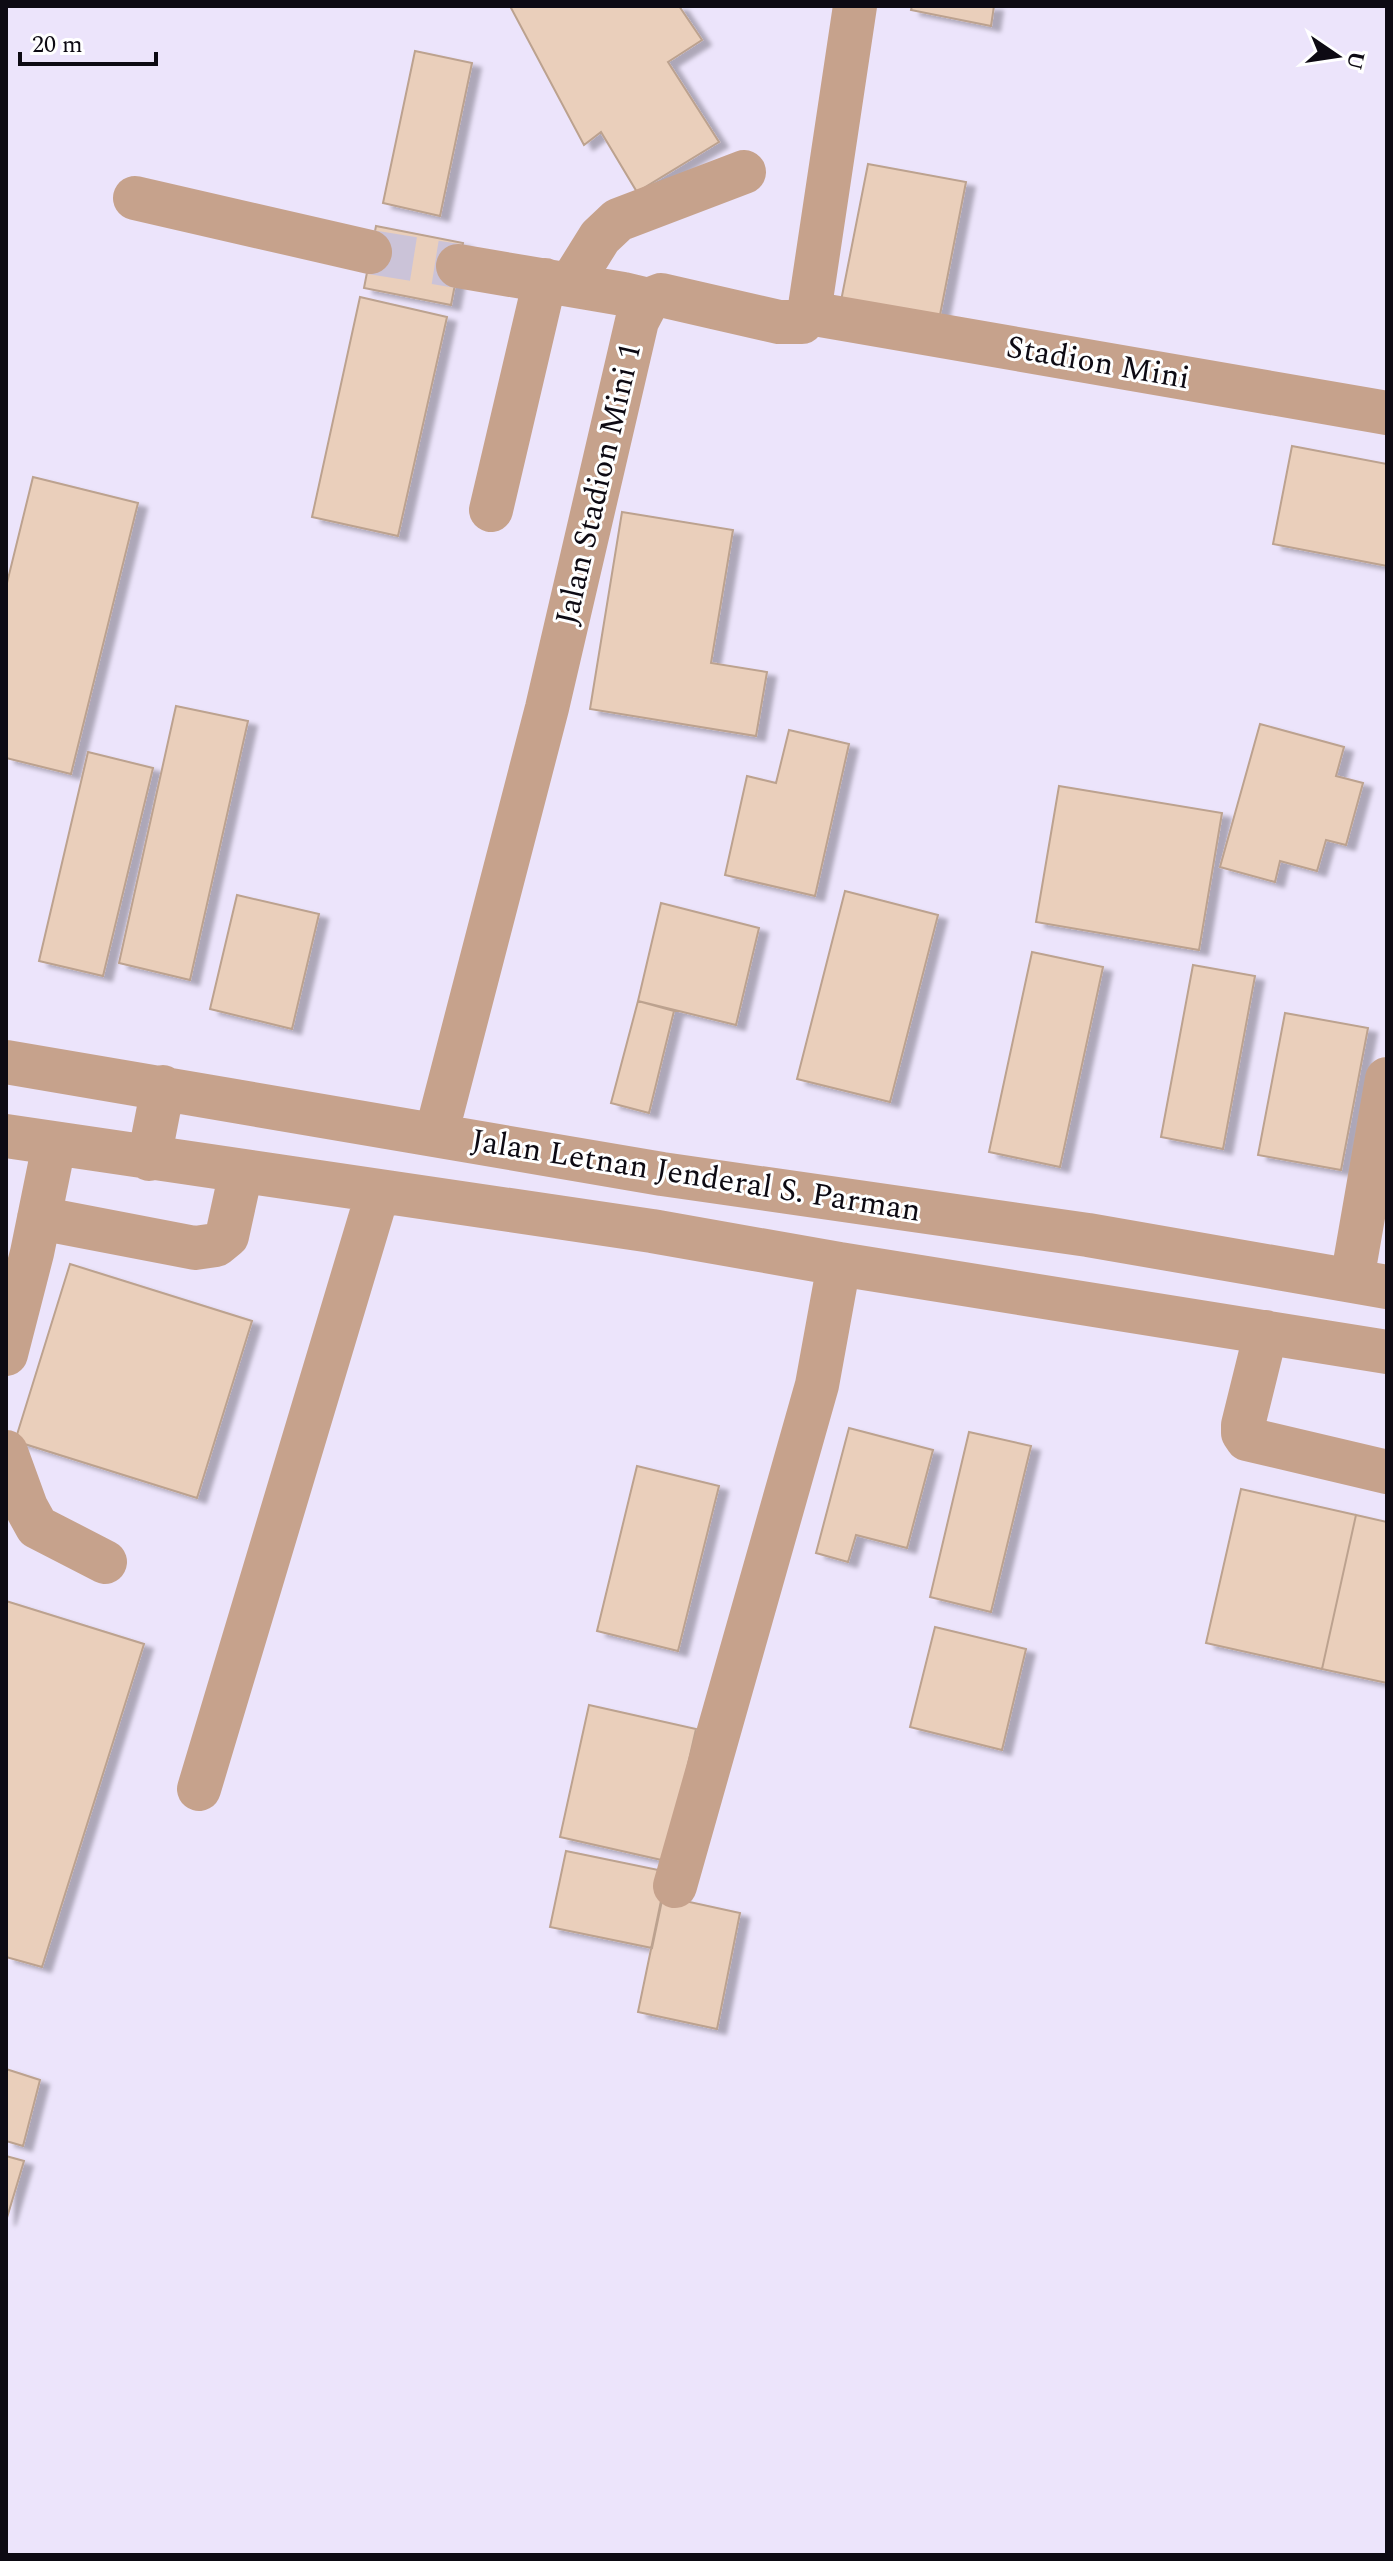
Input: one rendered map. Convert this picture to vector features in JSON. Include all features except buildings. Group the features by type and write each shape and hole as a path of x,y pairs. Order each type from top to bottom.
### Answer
{"street":[{"path":"809,313 855,6"},
{"path":"491,510 557,283 618,220 744,172"},
{"path":"135,198 370,252"},
{"path":"458,266 648,300"},
{"name":"Jalan Stadion Mini 1","path":"436,1135 547,708 637,321 648,300 661,295 793,323 802,322 809,313"},
{"name":"Stadion Mini","path":"809,313 1387,413"},
{"name":"Jalan Letnan Jenderal S. Parman","path":"6,1062 662,1174 1088,1235 1370,1284"},
{"path":"1370,1284 1387,1079"},
{"path":"149,1159 163,1087"},
{"name":"Jalan Letnan Jenderal S. Parman","path":"6,1136 652,1231 1387,1352"},
{"path":"6,1354 54,1145"},
{"path":"39,1218 195,1248 216,1245 227,1236 241,1172"},
{"path":"652,1231 662,1174"},
{"path":"199,1789 378,1192"},
{"path":"1078,1302 1088,1235"},
{"path":"675,1886 817,1385 839,1264"},
{"path":"1266,1332 1243,1425 1247,1439 1387,1472"},
{"path":"6,1452 26,1507 37,1527 105,1562"}],"tunnel":[{"path":"370,252 458,266"}]}
